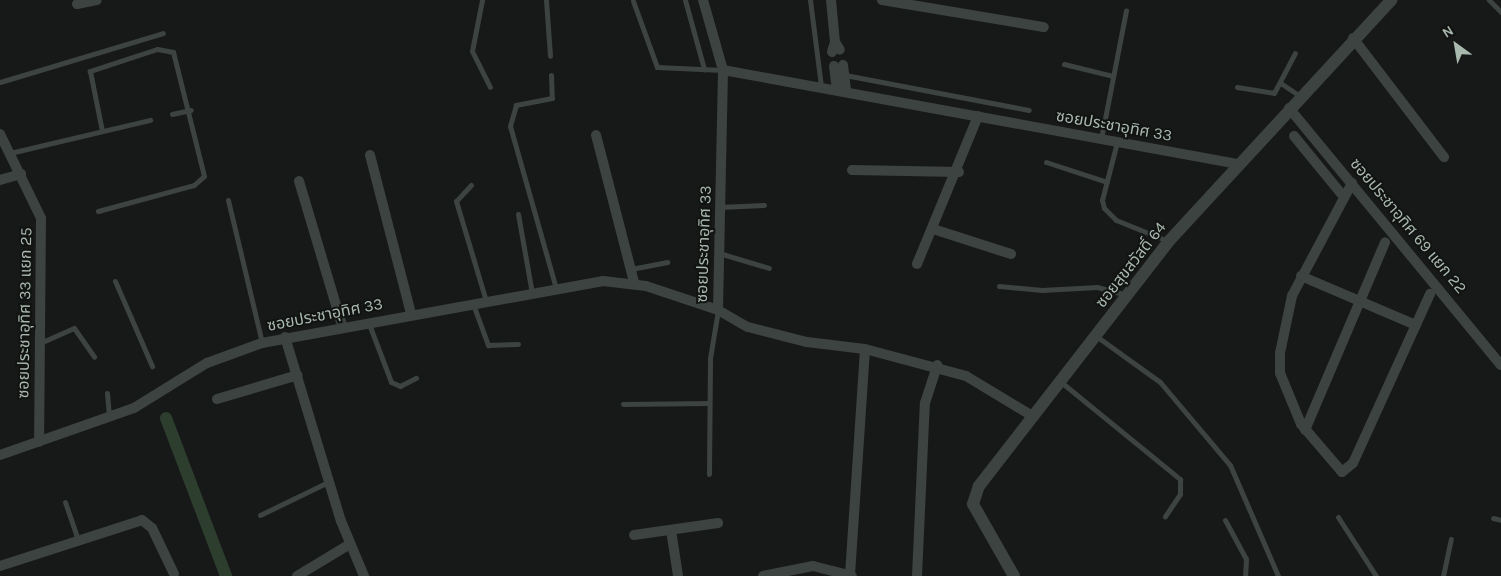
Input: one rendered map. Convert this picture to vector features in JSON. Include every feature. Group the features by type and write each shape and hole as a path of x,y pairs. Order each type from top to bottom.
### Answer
{"street":[{"path":"77,4 98,0"},
{"path":"703,0 723,70"},
{"path":"831,0 836,48"},
{"path":"882,0 1044,27"},
{"name":"ซอยสุขสวัสดิ์ 64","path":"1014,576 978,516 974,496 1169,241 1353,38 1391,0"},
{"path":"1353,38 1444,156"},
{"name":"ซอยประชาอุทิศ 33","path":"0,455 109,417 207,364 262,342 284,336 602,281 634,282 718,310 723,70 821,86 1238,164"},
{"path":"839,70 842,90"},
{"name":"ซอยประชาอุทิศ 69 แยก 22","path":"1289,108 1501,365"},
{"path":"917,264 959,172 978,116"},
{"name":"ซอยประชาอุทิศ 33 แยก 25","path":"0,134 10,152 42,226 39,442"},
{"path":"596,135 634,282"},
{"path":"1294,136 1344,196"},
{"path":"370,155 411,314"},
{"path":"852,170 959,172"},
{"path":"0,180 20,174"},
{"path":"299,181 342,325"},
{"path":"1352,183 1301,276 1282,328 1280,373 1305,430 1340,470 1350,470 1430,294"},
{"path":"933,229 1011,254"},
{"path":"1305,430 1385,242"},
{"path":"1301,276 1416,325"},
{"path":"718,310 748,327 807,342 864,349 937,365 989,387 1034,417"},
{"path":"284,336 298,375 350,544 364,576"},
{"path":"763,576 823,566 851,576 864,349"},
{"path":"917,576 925,403 937,365"},
{"path":"217,399 298,375"},
{"path":"0,566 78,539 142,520 152,528 174,574"},
{"path":"634,535 718,523"},
{"path":"671,530 678,576"},
{"path":"298,576 350,544"}],"lane":[{"path":"482,0 471,41 490,87"},
{"path":"546,0 550,56"},
{"path":"685,0 704,69"},
{"path":"810,0 821,86"},
{"path":"1489,0 1501,12"},
{"path":"633,1 657,67 723,70"},
{"path":"1101,139 1126,10"},
{"path":"0,82 163,33"},
{"path":"98,211 201,182 204,165 174,52 157,49 90,71 102,130"},
{"path":"1237,87 1269,94 1282,84 1295,53"},
{"path":"1064,64 1113,76"},
{"path":"839,70 1028,110"},
{"path":"551,75 552,98 516,105 510,126 556,289"},
{"path":"1282,84 1300,96"},
{"path":"172,114 190,110"},
{"path":"10,152 150,120"},
{"path":"1117,142 1102,200 1108,214 1169,241"},
{"path":"1046,162 1106,182"},
{"path":"471,185 456,201 486,301"},
{"path":"228,200 262,342"},
{"path":"720,207 764,205"},
{"path":"518,214 532,293"},
{"path":"719,253 769,268"},
{"path":"630,269 667,262"},
{"path":"115,281 152,366"},
{"path":"999,286 1042,290 1097,287 1127,295"},
{"path":"473,304 488,345 518,344"},
{"path":"709,474 709,403 718,310"},
{"path":"368,321 391,382 400,386 416,378"},
{"path":"40,343 74,328 94,357"},
{"path":"1096,336 1160,382 1230,465 1278,576"},
{"path":"1061,382 1180,479 1180,494 1165,516"},
{"path":"107,392 109,417"},
{"path":"623,404 709,403"},
{"path":"260,515 330,481"},
{"path":"65,502 78,539"},
{"path":"1338,517 1376,576"},
{"path":"1493,518 1501,520"},
{"path":"1225,520 1246,559 1245,576"},
{"path":"1443,576 1452,539"}],"waterway":[{"path":"166,418 226,576"}]}
